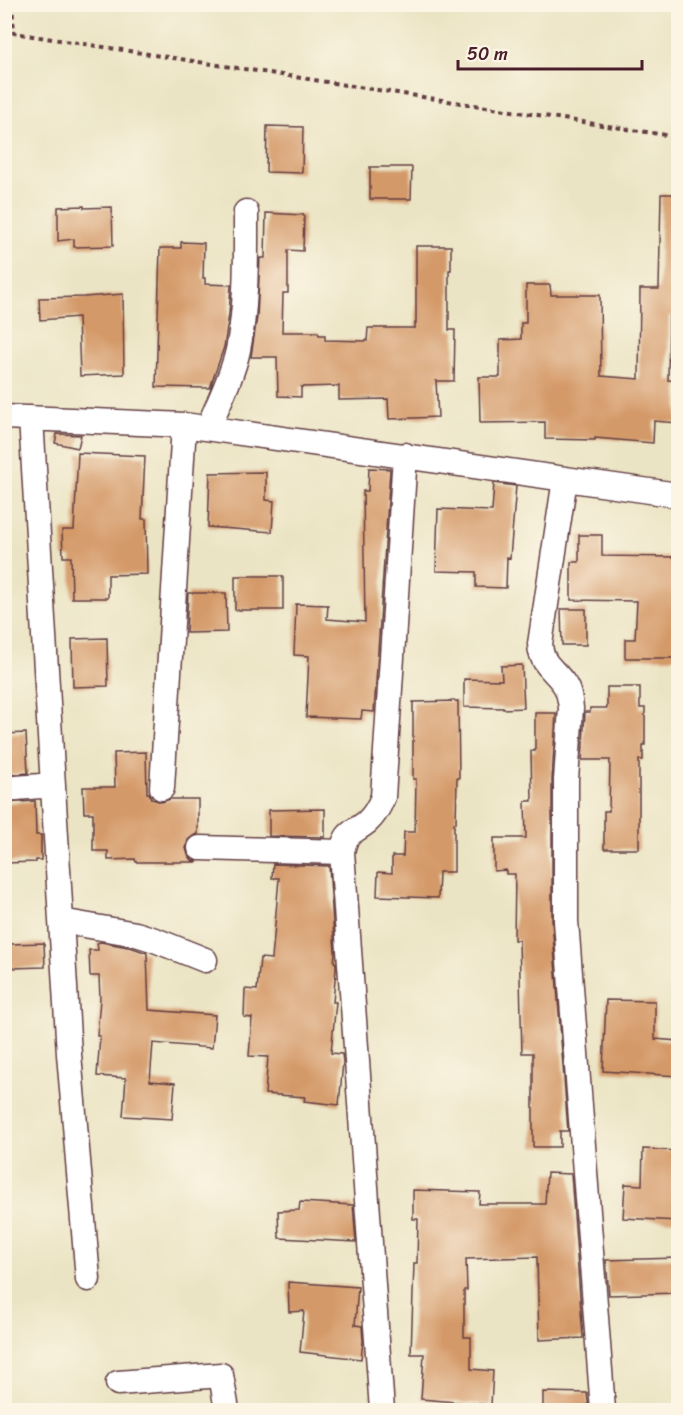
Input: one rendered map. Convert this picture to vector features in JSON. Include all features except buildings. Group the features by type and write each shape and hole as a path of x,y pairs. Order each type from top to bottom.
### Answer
{"street":[{"path":"208,428 238,351 245,303 246,212"},
{"path":"4,417 184,425 678,495"},
{"path":"32,418 69,1054 88,1279"},
{"path":"162,788 184,425"},
{"path":"382,1410 342,852 345,840 350,833 366,823 376,813 383,797 405,455"},
{"path":"565,479 540,652 544,662 565,685 571,708 566,780 566,921 603,1410"},
{"path":"4,789 53,785"},
{"path":"200,848 342,852"},
{"path":"62,921 136,934 206,960"},
{"path":"118,1383 221,1375 227,1410"}],"path":[{"path":"12,4 14,33 678,137"}]}
